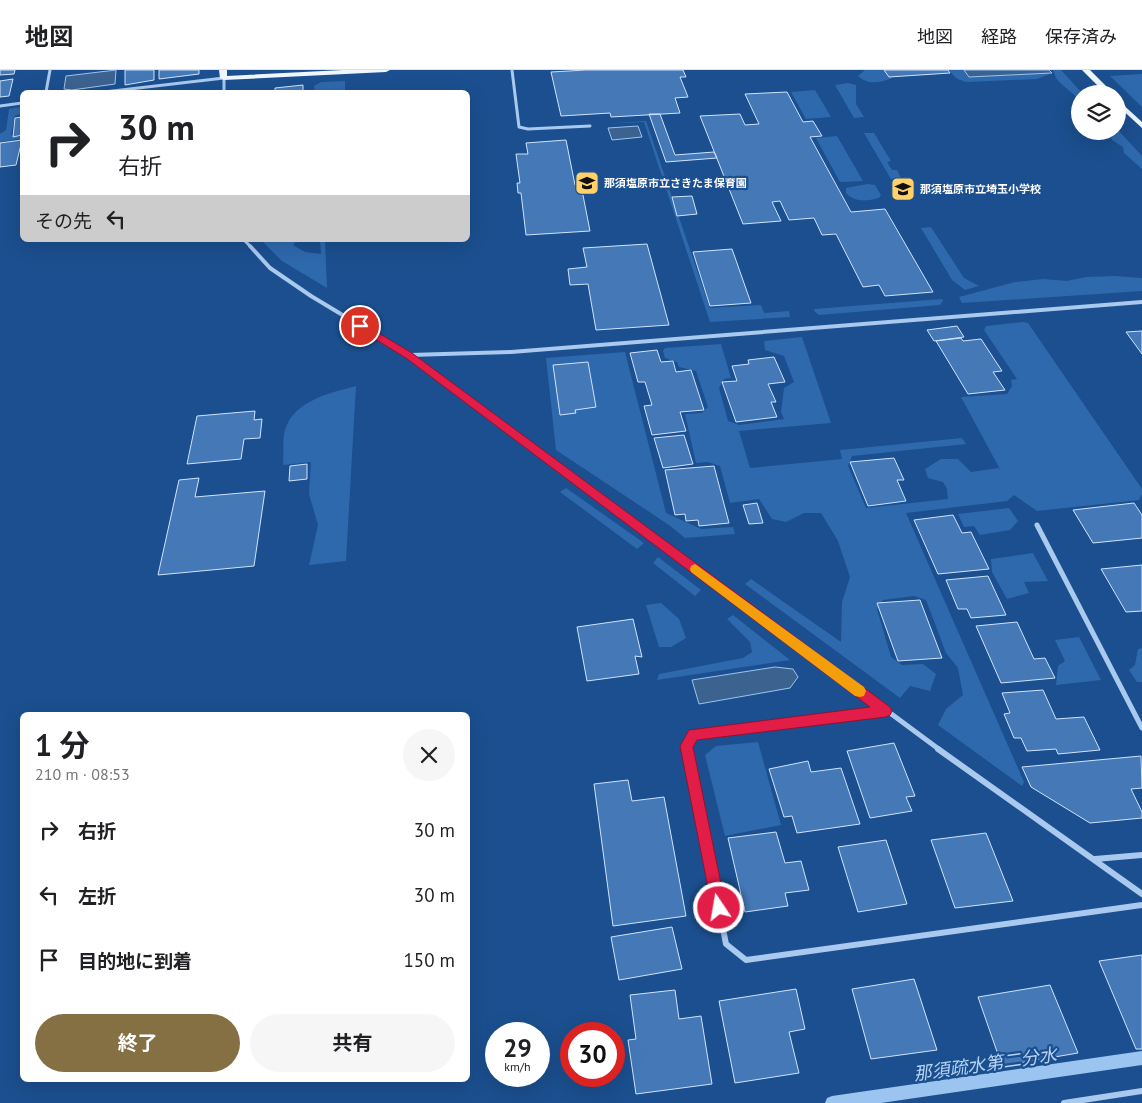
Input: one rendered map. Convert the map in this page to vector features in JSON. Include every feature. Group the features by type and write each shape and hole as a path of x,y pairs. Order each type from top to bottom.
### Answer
{"main road":[{"path":"223,70 224,78 386,70"},
{"path":"1086,70 1101,85"},
{"path":"1126,110 1142,126"}],"street":[{"path":"46,90 50,70"},
{"path":"512,70 519,127 528,130 590,126"},
{"path":"119,90 207,78 224,78 224,90"},
{"path":"0,106 20,103"},
{"path":"246,242 270,268 409,355 886,711 1142,894"},
{"path":"409,355 511,352 1142,302"},
{"path":"1037,525 1142,728"},
{"path":"886,711 693,734 686,746 726,944 746,960 1142,905"},
{"path":"1095,859 1142,855"},
{"path":"1064,1103 1142,1090"}],"shaded area":[{"path":"116,70 115,84 72,90 64,89 66,76"},
{"path":"865,70 886,70 892,78 879,82 866,81 858,76"},
{"path":"949,70 964,70 969,77 1052,73 1037,79 968,82 957,79"},
{"path":"964,70 1049,70 1052,73 969,77"},
{"path":"1053,70 1061,70 1075,85 1071,85 1071,92 1058,81"},
{"path":"1142,74 1142,107 1126,92 1126,85 1119,85 1110,76"},
{"path":"345,81 345,90 315,90 314,86 321,82"},
{"path":"848,83 856,85 856,104 864,117 854,118 835,85"},
{"path":"815,90 831,117 806,119 791,92"},
{"path":"20,107 20,114 15,116 11,135 20,137 20,140 0,142 0,134 6,130 9,109"},
{"path":"646,121 710,308 761,305 764,313 789,311 790,317 710,322 644,122 601,124"},
{"path":"638,126 642,137 612,140 608,128"},
{"path":"864,133 874,133 891,161 887,162 892,170 897,170 901,178 891,179"},
{"path":"837,136 863,181 840,182 816,138"},
{"path":"1126,139 1142,156 1142,169 1124,153 1123,147 1112,140"},
{"path":"867,184 875,185 881,195 879,198 857,200 846,193 846,188"},
{"path":"931,227 964,278 979,286 965,290 952,280 921,228"},
{"path":"263,242 295,242 293,245 305,252 321,254 320,242 325,242 327,288 282,261"},
{"path":"1115,276 1142,278 1142,291 962,303 959,297 1015,282 1043,279 1067,281 1086,277"},
{"path":"942,299 943,301 940,305 819,315 814,309"},
{"path":"1028,323 1142,489 1142,494 1139,500 1037,511 1014,495 1007,501 906,513 1024,782 1022,786 938,725 946,709 963,695 958,668 946,653 926,600 914,596 883,600 877,609 891,657 902,665 923,664 936,674 930,691 910,686 900,698 745,584 751,579 841,642 842,602 850,577 838,541 821,513 804,513 786,522 772,519 759,499 730,503 720,466 708,462 696,463 685,414 702,413 708,407 696,371 679,367 677,362 665,358 663,351 665,348 721,344 731,378 724,379 719,388 728,421 739,425 784,419 781,412 784,388 794,382 784,356 765,350 764,341 802,337 831,423 739,431 750,468 842,459 840,450 962,438 966,444 852,456 848,466 866,508 948,499 947,489 943,482 928,478 925,469 941,459 958,459 971,472 999,468 1002,473 961,397 1007,394 1012,386 1011,380 1017,379 984,330 986,326"},
{"path":"625,352 666,513 701,529 733,527 735,534 685,538 669,525 556,450 546,358","holes":["588,362 596,407 575,410 576,413 560,414 553,365"]},
{"path":"356,386 346,561 309,565 318,525 309,494 311,462 283,465 285,430 296,411 314,399"},
{"path":"566,488 644,543 637,549 560,492"},
{"path":"1009,508 1018,521 1010,530 980,535 974,526 964,527 958,514"},
{"path":"1033,553 1048,581 1024,582 1029,593 1007,599 992,572 991,559"},
{"path":"658,557 701,590 695,596 653,563"},
{"path":"661,603 679,619 686,638 671,647 659,647 646,605"},
{"path":"733,615 790,660 657,680 659,674 743,658 752,652 750,642 727,619"},
{"path":"1079,637 1101,680 1056,685 1058,666 1065,661 1055,640"},
{"path":"1142,648 1142,682 1137,682 1129,670 1135,665 1138,649"},
{"path":"775,667 793,669 798,677 790,688 699,704 692,680"},
{"path":"758,742 781,825 725,836 705,755 716,746"}],"building":[{"path":"0,70 15,70 14,74 0,75"},
{"path":"125,70 154,70 154,80 125,85"},
{"path":"159,70 199,70 199,74 159,79"},
{"path":"683,70 686,77 680,77 688,97 675,98 680,113 611,117 610,113 561,116 551,72"},
{"path":"884,70 948,70 950,73 889,77"},
{"path":"13,79 9,96 0,97 0,81"},
{"path":"303,85 303,90 275,90 275,88"},
{"path":"787,92 803,122 813,121 822,136 810,137 851,212 885,209 933,292 885,296 879,285 863,287 836,234 822,235 814,218 789,220 780,201 772,202 781,221 743,224 700,116 740,114 745,125 759,124 745,94"},
{"path":"649,114 660,114 675,155 714,152 717,158 666,162"},
{"path":"20,117 20,135 13,137 15,118"},
{"path":"20,140 16,165 0,167 0,143"},
{"path":"566,140 575,185 581,185 590,231 526,235 521,193 518,193 517,183 520,183 516,154 528,154 526,143"},
{"path":"692,196 697,214 677,216 672,197"},
{"path":"647,244 669,325 596,330 588,284 570,285 568,269 587,267 583,248"},
{"path":"732,249 751,303 710,306 693,252"},
{"path":"957,326 964,337 934,341 927,330"},
{"path":"1142,331 1142,354 1126,332"},
{"path":"961,338 963,341 981,339 1002,371 993,372 1005,390 968,394 936,341"},
{"path":"657,350 661,362 673,361 676,372 691,370 704,410 680,412 686,431 652,435 644,406 652,405 645,382 638,382 630,353"},
{"path":"774,357 785,382 768,384 776,402 771,402 777,417 736,422 722,382 737,381 732,366 749,364 748,360"},
{"path":"588,362 596,407 575,410 576,413 560,415 553,365"},
{"path":"255,411 254,420 262,419 260,438 244,439 241,459 187,464 197,416"},
{"path":"684,435 693,464 663,468 654,438"},
{"path":"894,458 904,480 897,480 906,501 868,506 850,462"},
{"path":"307,464 307,479 289,481 290,466"},
{"path":"714,466 729,523 699,526 698,520 686,521 685,514 675,515 665,470"},
{"path":"199,478 195,497 265,491 254,566 158,575 179,480"},
{"path":"757,503 763,523 749,524 743,505"},
{"path":"1134,503 1142,515 1142,538 1093,543 1073,510"},
{"path":"953,515 962,533 971,532 989,569 938,574 914,520"},
{"path":"1142,565 1142,611 1126,612 1101,569"},
{"path":"988,576 1006,615 971,618 967,609 958,609 946,580"},
{"path":"920,600 942,658 898,661 877,603"},
{"path":"633,619 642,657 635,656 639,674 587,681 577,627"},
{"path":"1017,622 1034,659 1045,658 1055,678 1001,683 976,626"},
{"path":"1043,690 1056,719 1084,717 1100,750 1058,754 1056,749 1027,751 1021,738 1014,738 1004,714 1010,713 1002,693"},
{"path":"894,743 915,796 906,797 912,811 870,818 847,751"},
{"path":"1141,756 1142,788 1131,789 1142,812 1142,818 1090,823 1031,787 1022,767"},
{"path":"808,761 811,772 841,768 860,824 797,833 792,816 784,817 769,769"},
{"path":"628,780 632,801 664,797 686,916 613,926 594,784"},
{"path":"776,832 785,863 801,861 809,890 785,893 788,906 745,912 728,838"},
{"path":"986,833 1013,901 955,908 931,840"},
{"path":"886,840 907,904 858,912 838,847"},
{"path":"672,927 682,969 619,980 611,937"},
{"path":"1142,955 1142,1049 1136,1049 1099,961"},
{"path":"914,979 937,1050 871,1059 852,989"},
{"path":"1050,985 1078,1053 1002,1066 978,997"},
{"path":"796,989 805,1029 789,1032 799,1073 735,1083 719,1001"},
{"path":"675,990 679,1019 701,1016 712,1084 636,1094 628,1040 636,1039 630,995"}],"waterway":[{"name":"那須疏水第二分水","path":"832,1103 1142,1058"}],"slow traffic":[{"path":"695,569 860,691"}],"place":[{"name":"那須塩原市立さきたま保育園","path":"587,183"},
{"name":"那須塩原市立埼玉小学校","path":"903,189"}],"route":[{"path":"360,326 409,355 886,711 693,734 686,746 719,908"}]}
